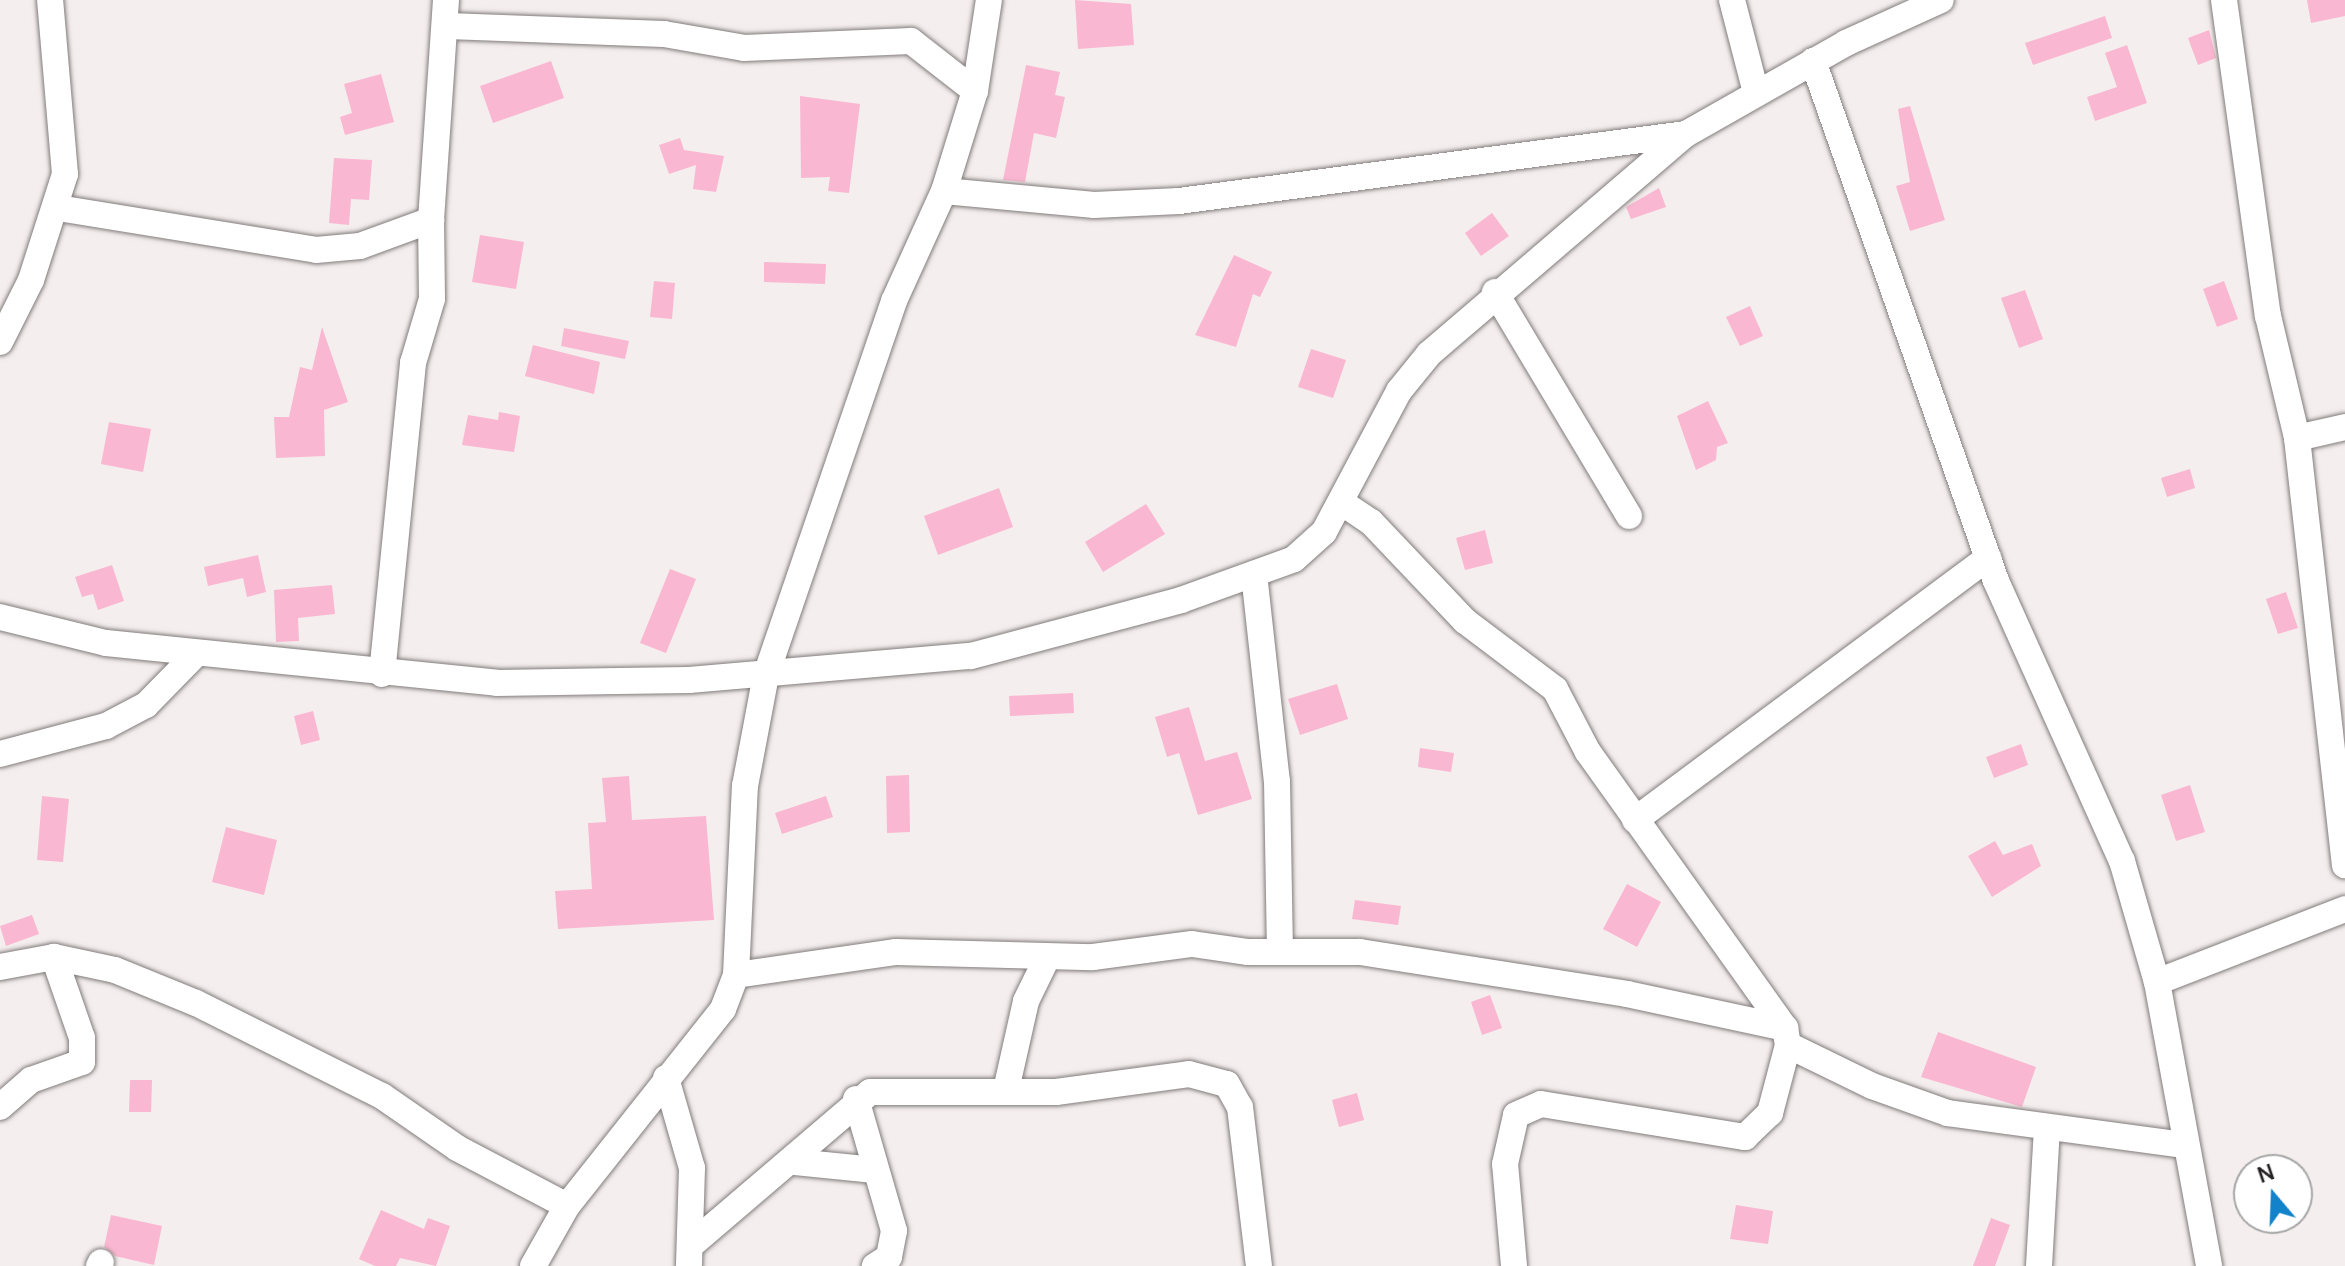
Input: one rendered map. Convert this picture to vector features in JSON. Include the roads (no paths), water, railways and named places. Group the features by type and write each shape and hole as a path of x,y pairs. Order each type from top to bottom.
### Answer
{"street":[{"path":"2,333 58,208 67,145 52,69 50,0"},
{"path":"533,1266 567,1206 723,1009 736,975 745,786 766,675 894,301 944,191 975,91 989,0"},
{"path":"1732,0 1756,93"},
{"path":"0,617 106,643 382,674 497,683 766,675 971,656 1254,574 1294,559 1344,504 1399,391 1495,292 1686,134 1813,61 1941,0"},
{"path":"2224,0 2268,316 2297,438 2345,865"},
{"path":"382,674 413,363 432,299 431,220 447,13 664,34 744,48 911,41 975,91"},
{"path":"1813,61 1988,558 2122,861 2157,982 2209,1266"},
{"path":"944,191 1094,205 1179,201 1686,134"},
{"path":"58,208 316,250 360,246 431,220"},
{"path":"1495,292 1629,516"},
{"path":"2297,438 2345,427"},
{"path":"1344,504 1371,522 1465,621 1555,689 1635,820 1787,1037 1770,1113 1745,1137 1556,1106 1533,1106 1516,1115 1505,1164 1514,1266"},
{"path":"1635,820 1988,558"},
{"path":"1254,574 1277,781 1280,952"},
{"path":"0,754 106,726 146,705 196,654"},
{"path":"2157,982 2345,909"},
{"path":"736,975 896,952 1047,958 1131,955 1192,944 1280,952 1360,952 1627,994 1787,1037 1906,1100 2047,1129 2185,1145"},
{"path":"0,1107 31,1080 82,1062 82,1038 54,957"},
{"path":"0,967 54,957 115,970 262,1033 567,1206"},
{"path":"1006,1090 1026,1001 1047,958"},
{"path":"690,1256 795,1162 856,1099 886,1090 1056,1092 1189,1074 1227,1084 1240,1107 1259,1266"},
{"path":"666,1078 692,1168 690,1256"},
{"path":"856,1099 894,1231 889,1257 875,1266"},
{"path":"2039,1266 2046,1236 2047,1129"},
{"path":"795,1162 875,1170"}]}
